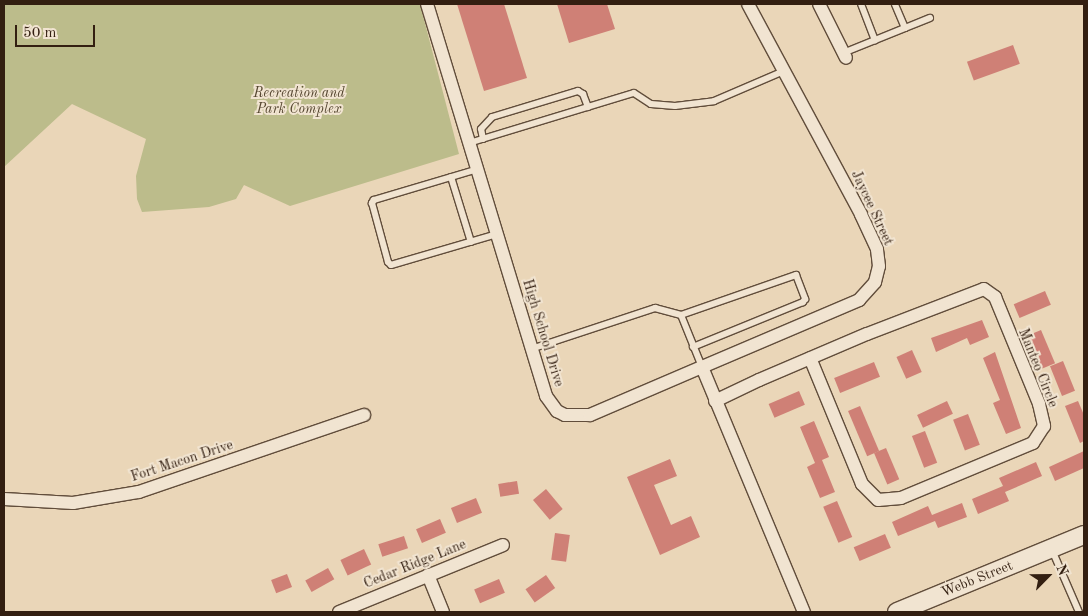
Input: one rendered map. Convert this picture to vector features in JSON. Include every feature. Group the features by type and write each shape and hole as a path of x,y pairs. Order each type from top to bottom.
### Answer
{"street":[{"name":"High School Drive","path":"427,4 546,396 557,411 574,416 609,408 702,367"},
{"name":"Jaycee Street","path":"702,367 859,300 875,282 879,266 877,249 748,4"},
{"path":"819,4 844,55"},
{"name":"Manteo Circle","path":"715,400 810,358 974,290 986,289 994,297 1039,404 1044,426 1033,443 901,498 878,500 862,484 810,358"},
{"path":"702,367 804,612"},
{"name":"Fort Macon Drive","path":"4,499 73,503 138,492 364,416"},
{"name":"Webb Street","path":"897,612 1084,535"},
{"name":"Cedar Ridge Lane","path":"339,612 503,545"},
{"path":"428,576 443,612"}],"lane":[{"path":"861,4 875,40"},
{"path":"895,4 905,28"},
{"path":"844,55 875,40 930,18"},
{"path":"469,143 634,93 650,104 675,106 714,101 784,72"},
{"path":"484,139 481,129 492,117 578,91 583,94 588,107"},
{"path":"478,170 374,200 372,204 388,262 391,265 497,234"},
{"path":"450,177 471,242"},
{"path":"532,349 655,308 681,315 796,275 805,298 803,302 693,347"},
{"path":"681,315 702,367"},
{"path":"1052,548 1079,612"}],"green space":[{"name":"Recreation and Park Complex","path":"4,4 420,4 459,154 290,206 244,185 236,199 209,207 142,212 137,199 136,176 146,139 72,104 4,167"}],"building":[{"path":"457,4 504,4 527,78 484,91"},
{"path":"557,4 607,4 615,29 569,43"},
{"path":"1013,45 1020,64 974,81 967,62"},
{"path":"1045,291 1051,305 1020,318 1014,304"},
{"path":"982,320 989,337 970,345 967,338 936,352 931,338"},
{"path":"1041,330 1055,363 1041,369 1027,336"},
{"path":"912,350 922,372 906,379 896,357"},
{"path":"995,352 1021,428 1006,434 993,403 1000,400 983,358"},
{"path":"1063,361 1075,391 1062,396 1050,366"},
{"path":"874,362 880,377 840,393 834,378"},
{"path":"799,391 805,405 774,418 769,404"},
{"path":"947,401 953,414 923,428 917,415"},
{"path":"1078,401 1084,415 1084,441 1080,443 1065,406"},
{"path":"860,406 879,451 867,456 848,411"},
{"path":"968,414 980,445 965,451 953,420"},
{"path":"814,421 829,457 822,460 835,492 820,498 807,467 815,463 800,427"},
{"path":"925,431 937,463 924,468 912,436"},
{"path":"886,448 899,479 887,484 874,453"},
{"path":"1084,451 1084,468 1055,481 1049,467"},
{"path":"670,459 677,476 654,485 671,525 691,516 700,537 660,555 627,477"},
{"path":"1036,462 1042,476 1005,492 1009,501 978,514 972,499 1003,486 999,478"},
{"path":"517,481 519,494 500,497 498,484"},
{"path":"546,489 563,509 550,520 533,500"},
{"path":"476,498 482,513 457,523 451,508"},
{"path":"837,501 852,537 838,543 823,507"},
{"path":"962,503 967,517 938,528 935,521 898,536 892,522 928,506 932,515"},
{"path":"440,519 446,533 422,543 416,529"},
{"path":"555,533 570,535 566,562 551,560"},
{"path":"885,534 891,548 860,561 854,547"},
{"path":"404,536 408,548 382,557 378,544"},
{"path":"364,549 371,564 348,575 340,560"},
{"path":"328,568 334,579 312,592 305,581"},
{"path":"287,574 292,587 276,593 271,580"},
{"path":"546,575 555,588 535,602 526,589"},
{"path":"499,579 505,593 480,603 474,590"}]}
